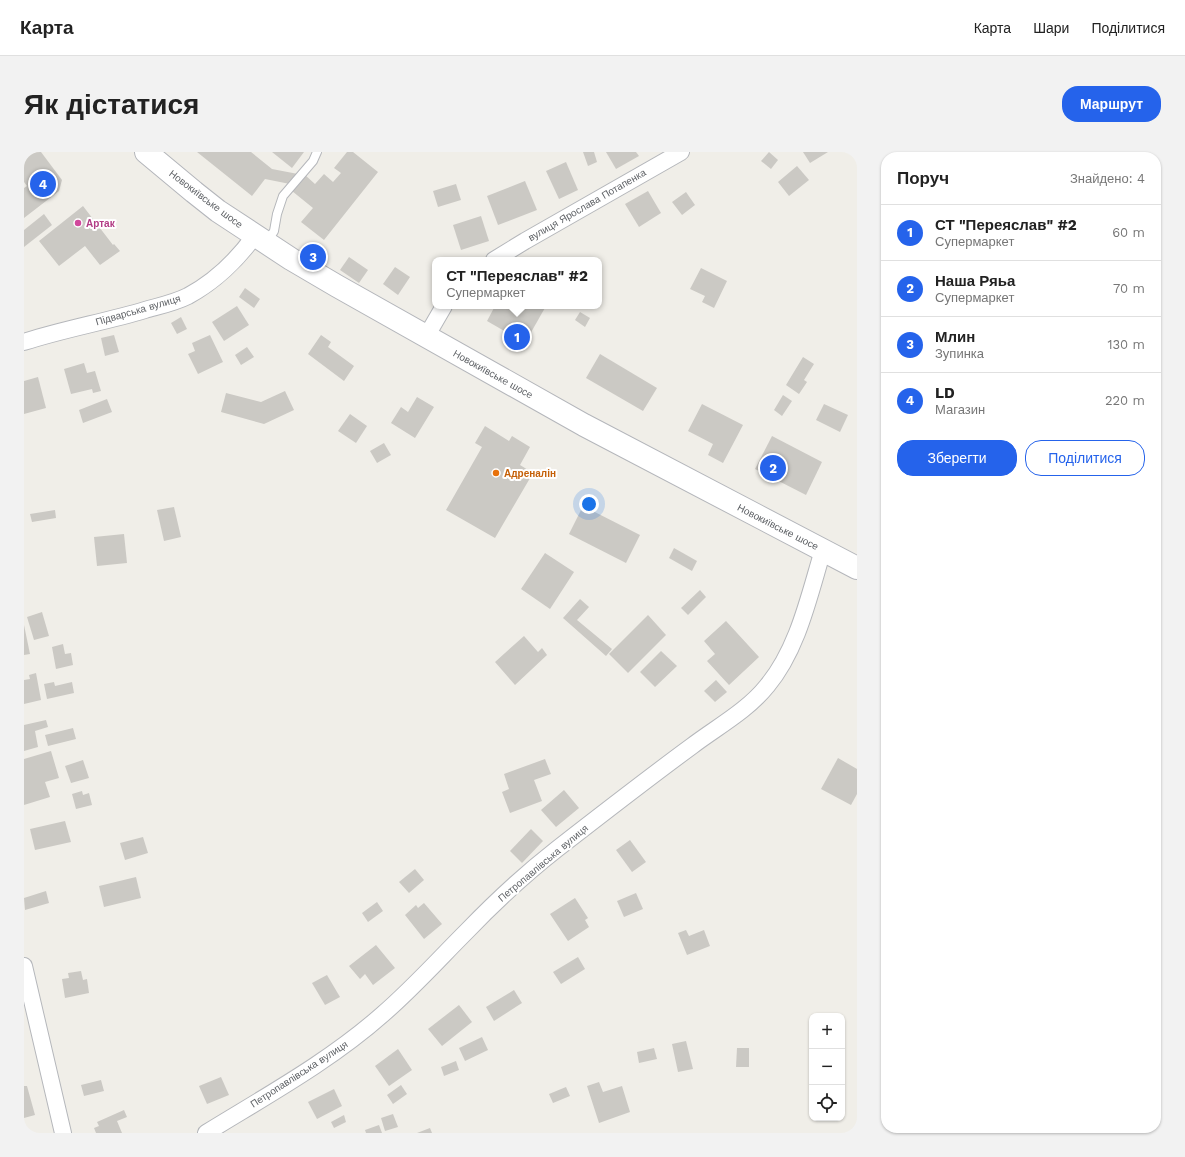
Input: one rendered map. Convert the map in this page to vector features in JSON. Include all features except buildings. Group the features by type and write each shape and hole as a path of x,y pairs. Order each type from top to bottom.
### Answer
{"main road":[{"name":"Новокиївське шосе","path":"146,152 206,202 291,259 337,286 584,425 823,550 855,564"}],"street":[{"name":"вулиця Ярослава Потапенка","path":"499,257 682,152"},
{"name":"Підварська вулиця","path":"24,342 62,330 132,314 188,296 215,277 246,248 261,239"},
{"path":"426,337 442,309"},
{"name":"Петропавлівська вулиця","path":"206,1133 307,1070 369,1026 398,1001 487,910 536,867 679,756 752,702 775,676 783,664 802,619 823,550"},
{"path":"24,966 63,1133"}],"lane":[{"path":"261,239 274,231 277,214 283,196 313,161 317,152"}],"place":[{"name":"LD","path":"43,184"},
{"name":"Артак","path":"78,223"},
{"name":"Млин","path":"313,257"},
{"name":"СТ \"Переяслав\" #2","path":"517,337"},
{"name":"Наша Ряьа","path":"773,468"},
{"name":"Адреналін","path":"496,473"}]}
